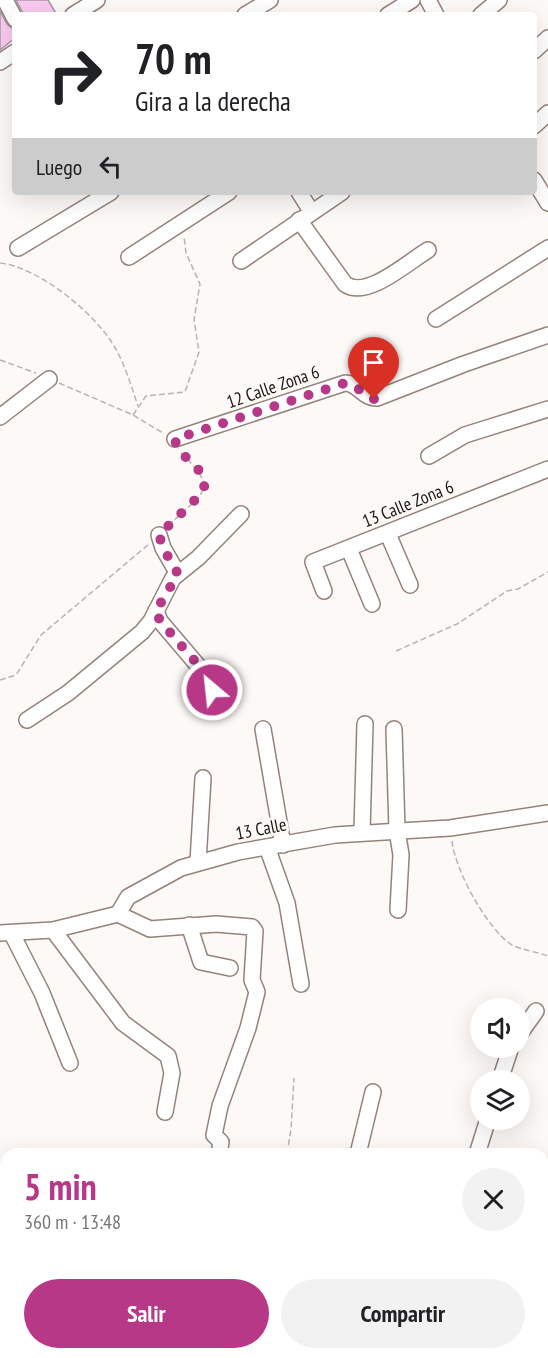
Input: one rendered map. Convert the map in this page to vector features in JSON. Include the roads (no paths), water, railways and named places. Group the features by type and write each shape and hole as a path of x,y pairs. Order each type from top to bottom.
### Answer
{"street":[{"path":"5,0 12,13"},
{"path":"250,12 270,0"},
{"path":"393,12 412,0"},
{"path":"485,12 499,0"},
{"path":"537,48 548,38"},
{"path":"537,123 548,113"},
{"path":"537,185 548,203"},
{"path":"18,248 106,195"},
{"path":"129,257 225,195"},
{"path":"300,195 305,215 345,284 353,288 373,285 428,250"},
{"path":"242,261 305,215 337,195"},
{"path":"436,319 548,248"},
{"name":"12 Calle Zona 6","path":"175,439 345,383 353,385 368,398 377,398 464,363 548,335"},
{"path":"0,417 49,379"},
{"path":"429,456 465,435 548,409"},
{"name":"13 Calle Zona 6","path":"324,591 312,562 388,534 548,469"},
{"path":"27,720 68,693 142,632 178,574 198,558 241,514"},
{"path":"388,534 410,585"},
{"path":"159,535 163,548 178,574"},
{"path":"349,549 372,604"},
{"path":"156,611 160,621 211,681 212,690 205,701"},
{"path":"362,832 364,724"},
{"path":"262,729 283,845"},
{"path":"394,729 397,830 401,864 399,910"},
{"path":"198,862 203,778"},
{"name":"13 Calle","path":"118,914 128,897 198,862 362,832 450,828 548,813"},
{"path":"267,848 287,903 301,984"},
{"path":"70,1063 42,993 6,933 53,930 118,914 150,929 189,925 252,927 255,931 252,980 257,992 248,1028 220,1106 214,1135 221,1142 220,1148"},
{"path":"189,925 201,962 230,968"},
{"path":"53,930 123,1023 168,1056 172,1073 165,1112"},
{"path":"530,1019 536,1011"},
{"path":"359,1148 373,1092"},
{"path":"479,1148 485,1130"}]}
